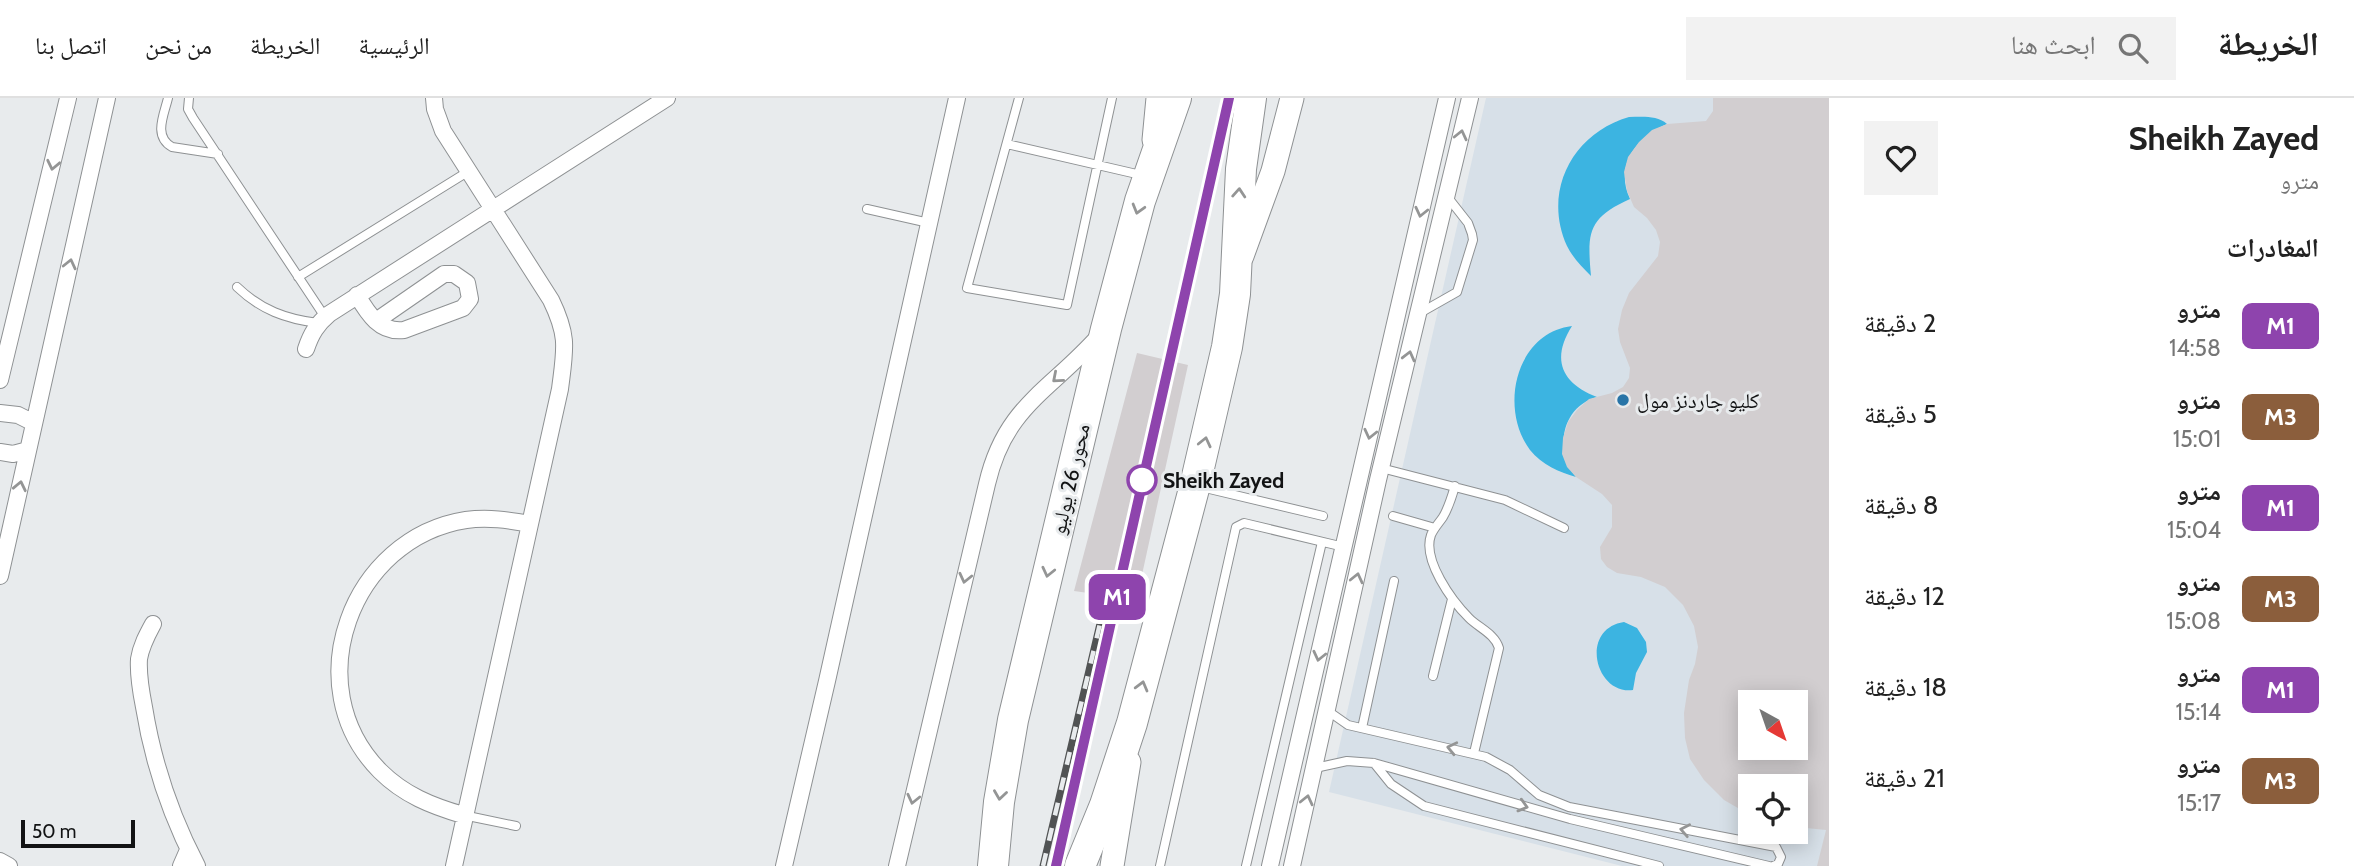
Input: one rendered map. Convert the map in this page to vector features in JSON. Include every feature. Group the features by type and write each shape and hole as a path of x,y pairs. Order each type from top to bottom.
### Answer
{"highway":[{"name":"محور 26 يوليو","path":"993,866 999,802 1013,720 1106,330 1150,168 1176,98"},
{"path":"1080,866 1105,805 1132,723 1195,485 1227,347 1237,268 1241,169 1251,98"}],"main road":[{"path":"1150,168 1158,98"},
{"path":"1237,268 1273,171 1293,98"},
{"path":"1112,866 1124,799 1132,723"}],"street":[{"path":"0,380 68,98"},
{"path":"0,576 107,98"},
{"path":"434,98 443,131 551,300 563,324 565,337 560,389 453,866"},
{"path":"306,349 310,335 321,320 667,98"},
{"path":"784,866 957,98"},
{"path":"1270,866 1447,98"},
{"path":"1292,866 1380,474 1470,98"},
{"path":"357,295 376,321 384,328 394,331 404,330 463,307 470,299 467,284 454,274 444,274 376,321"},
{"path":"897,866 997,449 1028,403 1106,330"},
{"path":"0,412 18,415 34,423"},
{"path":"0,452 13,454 28,450"},
{"path":"1360,476 1380,474"},
{"path":"463,815 432,806 404,791 379,770 360,744 346,715 340,683 340,651 344,631 362,588 382,563 407,543 435,528 466,520 498,519 530,524"},
{"path":"153,624 139,659 141,688 158,771 169,807 197,866"},
{"path":"181,866 188,850"},
{"path":"0,861 9,866"}],"lane":[{"path":"168,98 160,130 167,144 218,154"},
{"path":"189,98 190,113 298,277 321,320 301,321 275,313 255,302 237,286"},
{"path":"1019,98 967,288 1067,306 1112,98"},
{"path":"1007,144 1097,165 1150,168"},
{"path":"298,277 469,171"},
{"path":"1420,313 1457,292 1473,240 1468,223 1446,195"},
{"path":"867,209 929,223"},
{"path":"1380,474 1455,486 1505,500 1564,528"},
{"path":"1195,485 1323,516"},
{"path":"1455,486 1430,542 1431,556 1452,599 1469,619 1495,639 1499,648 1474,753"},
{"path":"1393,516 1435,528"},
{"path":"1160,866 1236,527 1244,523 1344,547"},
{"path":"1247,866 1322,542"},
{"path":"1362,728 1394,581"},
{"path":"1433,676 1452,599"},
{"path":"1315,768 1347,761 1374,764 1570,820 1771,866 1778,863 1781,857 1776,848 1569,807 1539,795 1499,762 1474,753 1362,728 1342,722 1328,711"},
{"path":"1374,764 1391,784 1424,806 1659,866"},
{"path":"463,815 516,826"},
{"path":"1710,852 1714,835"}],"shaded area":[{"name":"كليو جاردنز مول","path":"1486,98 1829,98 1829,866 1622,866 1329,792"}],"water":[{"path":"1629,117 1654,118 1667,124 1646,136 1631,154 1625,175 1630,199 1606,213 1593,228 1590,248 1591,276 1567,246 1560,225 1558,205 1561,185 1578,150 1592,136"},
{"path":"1572,326 1562,349 1563,369 1575,385 1597,397 1575,410 1565,431 1565,455 1576,477 1551,467 1530,450 1515,414 1518,375 1525,358 1537,343 1553,332"},
{"path":"1624,622 1637,628 1646,642 1647,652 1636,673 1633,690 1620,689 1609,682 1597,660 1601,636 1610,627"}],"building":[{"path":"1713,98 1829,98 1829,866 1817,866 1826,830 1808,828 1808,774 1738,774 1738,808 1724,800 1704,780 1690,759 1685,738 1684,713 1698,647 1694,626 1683,605 1665,587 1641,577 1617,573 1607,567 1601,559 1600,547 1612,527 1612,505 1602,494 1576,477 1567,467 1562,454 1568,422 1577,410 1589,399 1623,387 1629,378 1630,368 1618,329 1622,310 1629,293 1658,256 1660,242 1656,230 1634,207 1627,191 1624,172 1628,157 1652,130 1667,124 1706,121 1713,111"},
{"name":"Sheikh Zayed","path":"1137,353 1188,365 1136,602 1074,591"}],"railway":[{"path":"1171,361 1230,98"},
{"path":"1043,866 1108,597"},
{"path":"1056,866 1117,597"}],"metro line":[{"name":"M1","path":"1056,866 1229,98"}],"place":[{"name":"كليو جاردنز مول","path":"1623,400"},
{"name":"Sheikh Zayed","path":"1142,480"}]}
